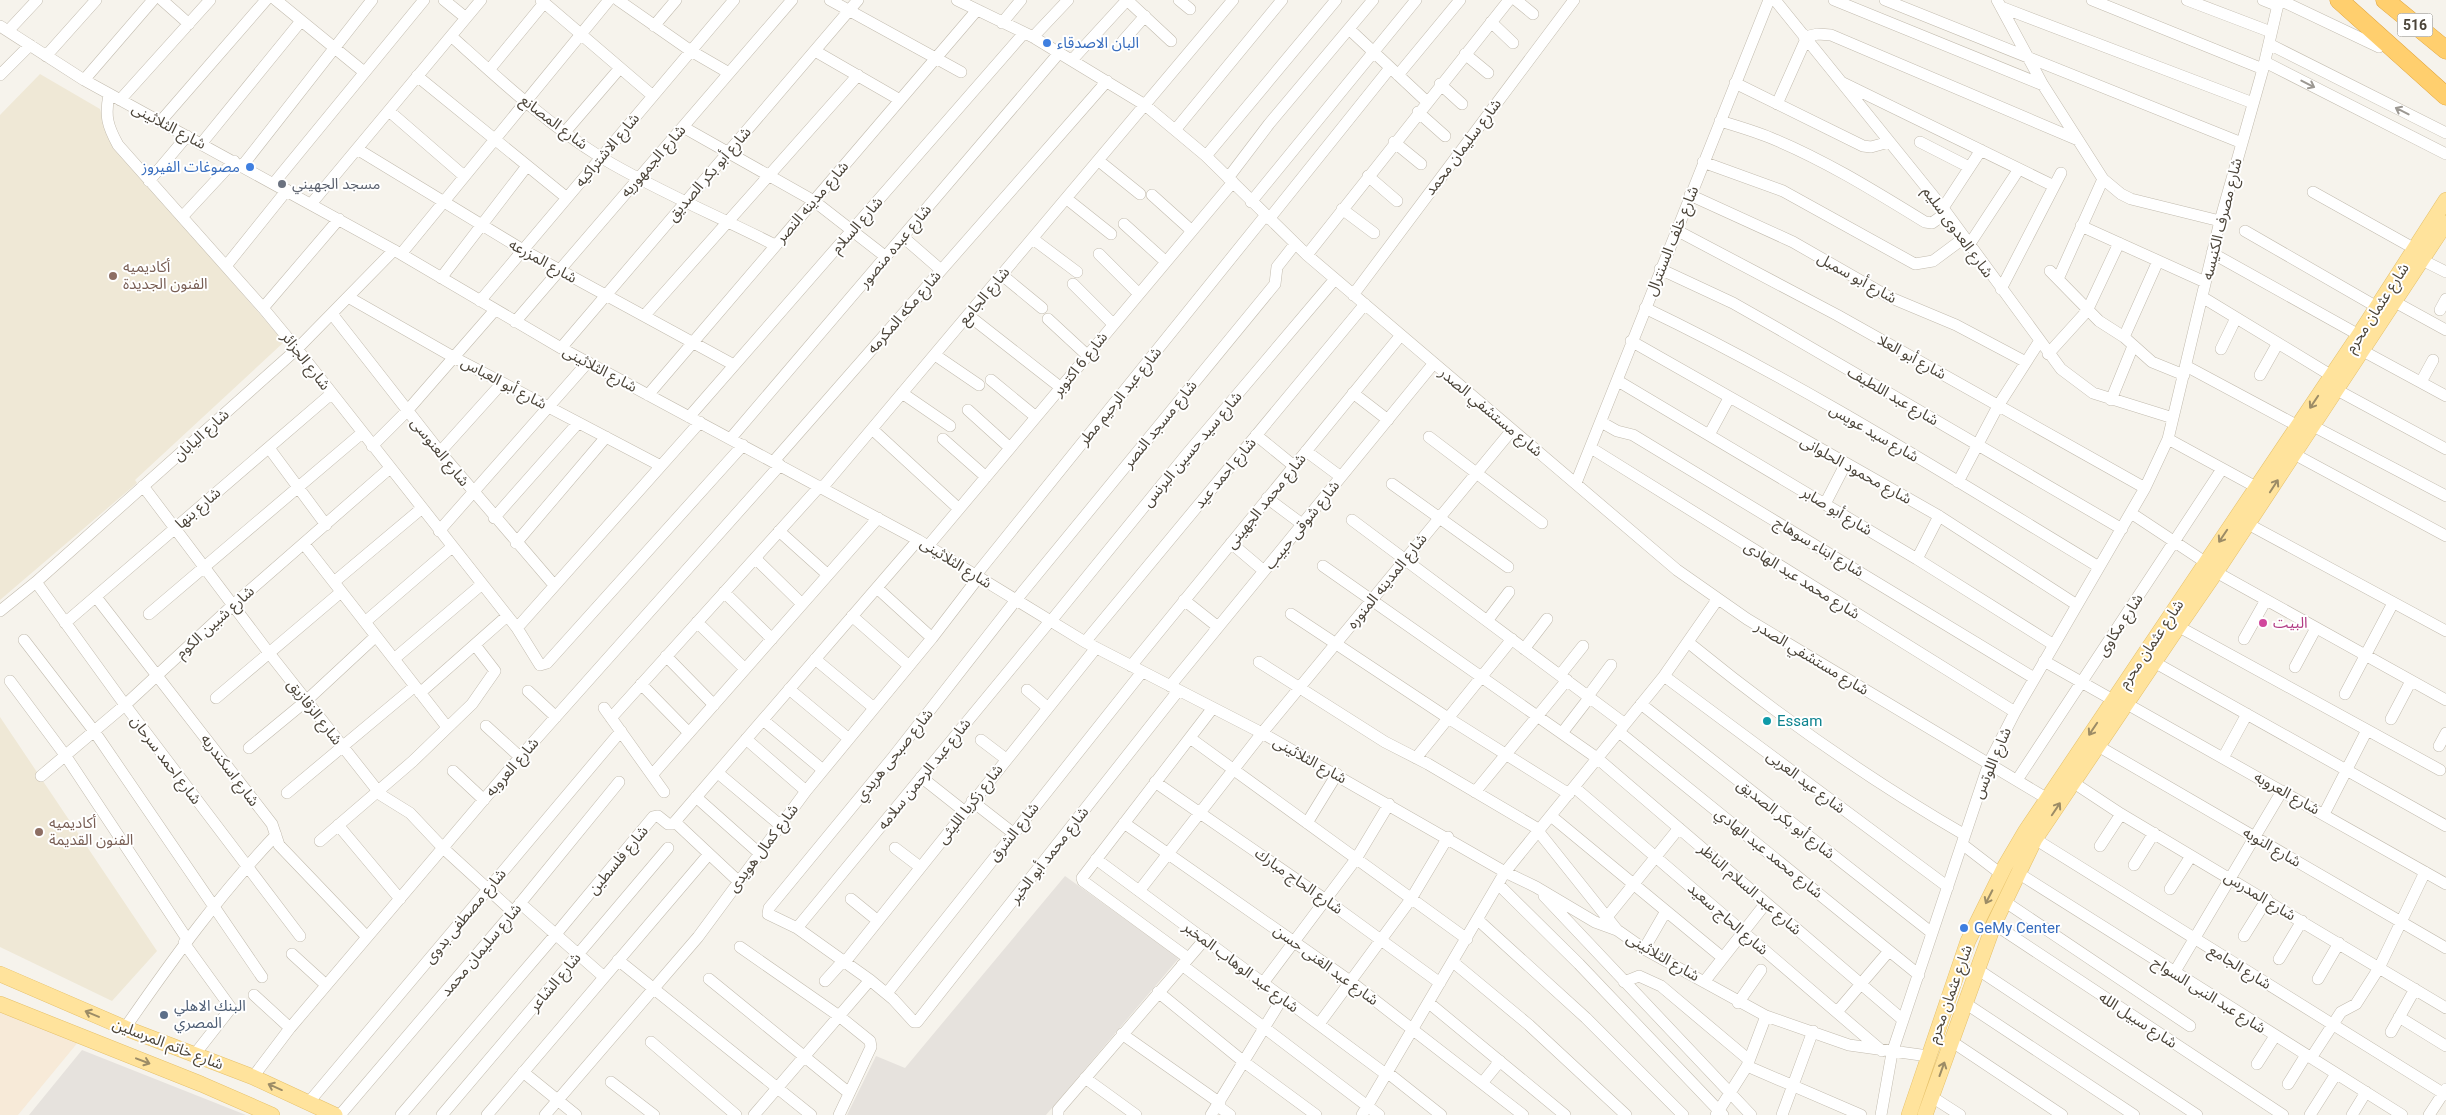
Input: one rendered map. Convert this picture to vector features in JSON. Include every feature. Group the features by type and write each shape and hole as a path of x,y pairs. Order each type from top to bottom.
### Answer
{"highway":[{"path":"2339,0 2446,96"},
{"name":"516","path":"2385,0 2446,50"}],"main road":[{"name":"شارع عثمان محرم","path":"2211,567 2248,524 2395,302 2446,200"},
{"name":"شارع عثمان محرم","path":"1925,1115 1994,924 2036,839 2098,746 2120,702 2211,567 2256,487 2378,307 2419,254 2445,226"},
{"name":"شارع عثمان محرم","path":"1909,1115 1968,941 2001,874 2046,798 2120,702 2154,662 2172,624"},
{"name":"شارع خاتم المرسلين","path":"0,974 125,1028 253,1077 335,1115"},
{"path":"23,1013 21,1001 29,987"},
{"name":"شارع خاتم المرسلين","path":"0,1004 202,1084 272,1115"}],"street":[{"path":"4,28 37,0"},
{"path":"46,56 96,0"},
{"path":"84,80 153,0"},
{"path":"162,0 189,24"},
{"path":"120,100 210,0"},
{"path":"160,122 266,0"},
{"path":"276,0 364,72"},
{"path":"182,217 239,163 369,4 356,0"},
{"path":"274,183 424,0"},
{"path":"444,0 466,18"},
{"path":"312,204 481,0"},
{"name":"شارع اليابان","path":"0,611 36,582 297,349 398,252 464,176 609,0"},
{"path":"618,0 691,51 729,73"},
{"path":"654,26 676,0"},
{"name":"شارع الاشتراكيه","path":"480,301 734,0"},
{"name":"شارع الجمهوريه","path":"515,322 792,0"},
{"path":"830,0 961,72"},
{"name":"شارع أبو بكر الصديق","path":"561,348 858,0"},
{"name":"شارع مستشفي الصدر","path":"958,0 1029,35 1072,60 1145,105 1176,129 1295,244 1353,295 1576,483 1651,550 1718,600 2046,798"},
{"path":"1002,22 1021,0"},
{"name":"شارع السلام","path":"517,628 661,466 734,365 1029,35 1068,0"},
{"path":"1072,60 1126,0 1171,41"},
{"path":"1179,0 1190,9"},
{"name":"شارع الجامع","path":"621,731 607,713 641,684 872,429 1067,199 1232,0"},
{"path":"1176,129 1282,0"},
{"path":"1206,156 1336,0"},
{"name":"شارع 6 اكتوبر","path":"928,546 1192,231 1269,124 1373,0"},
{"path":"1251,202 1416,0"},
{"name":"شارع عبد الرحيم مطر","path":"976,577 1267,217 1460,0"},
{"path":"1307,255 1394,142 1508,0"},
{"path":"1516,0 1533,14"},
{"name":"شارع سليمان محمد","path":"1353,295 1574,0"},
{"name":"شارع خلف السنترال","path":"1576,483 1618,381 1631,341 1769,0"},
{"name":"شارع العدوى سليم","path":"1775,0 1944,211 2048,354 2076,382 2111,400 2173,418"},
{"path":"1834,0 2043,85"},
{"path":"1885,0 2242,143"},
{"path":"2092,0 2264,66 2446,154"},
{"path":"2187,0 2271,32"},
{"path":"2263,0 2279,2 2378,47"},
{"path":"489,70 543,2 653,96"},
{"name":"شارع مصرف الكنيسه","path":"2168,439 2220,220 2264,66 2279,2"},
{"path":"1996,3 2043,85 2103,179 2121,194 2131,199 2220,220"},
{"path":"1996,3 2253,103"},
{"name":"شارع مدينه النصر","path":"648,395 977,10"},
{"path":"1123,41 1145,16"},
{"path":"201,144 301,21"},
{"path":"1491,22 1513,43"},
{"name":"شارع الثلاثينى","path":"4,28 84,80 239,163 398,252 561,348 821,486 918,540 1085,642 1212,709 1262,733 1337,774 1448,837 1505,872 1536,887 1595,922 1616,930 1644,949 1738,1003 1766,1016 1849,1045 1887,1052 1928,1056"},
{"path":"1349,29 1426,102"},
{"path":"1777,104 1805,38 1818,34 1831,36 2078,140"},
{"name":"شارع المصانع","path":"451,36 525,102 601,157 638,178 775,245"},
{"path":"2269,44 2446,133"},
{"path":"0,75 30,45"},
{"path":"815,50 900,100"},
{"name":"شارع عبده منصور","path":"731,438 1059,53"},
{"path":"1464,54 1488,73"},
{"path":"565,132 620,68"},
{"path":"645,315 858,75"},
{"path":"417,76 567,198"},
{"name":"شارع مكه المكرمه","path":"777,463 941,270 1107,81"},
{"path":"1840,81 2054,186"},
{"path":"1735,83 1866,147 1889,142"},
{"path":"1440,84 1462,104"},
{"name":"شارع الجزائر","path":"109,94 106,114 110,130 118,145 297,349 421,509 517,628 537,662 544,665 547,663 743,445"},
{"path":"389,111 464,176"},
{"path":"1418,112 1445,136"},
{"path":"1720,121 1770,138 1806,155 1870,188 1925,222 1932,223 1944,211 1981,150"},
{"path":"683,127 814,201 886,257"},
{"path":"149,181 187,136"},
{"path":"1394,142 1421,164"},
{"path":"1920,142 1970,167"},
{"name":"شارع المزرعه","path":"357,149 481,226 734,365"},
{"path":"1099,160 1140,194"},
{"path":"1703,162 1783,191 1916,264 1933,261 1966,242 2019,169"},
{"path":"441,278 527,166"},
{"path":"2001,290 2061,173"},
{"path":"1368,176 1397,201"},
{"path":"2103,179 2081,226 2054,275 2087,311 2124,337 2152,362 2185,370 2298,426"},
{"path":"226,266 287,190"},
{"path":"2313,192 2419,254 2446,272"},
{"path":"1152,194 1192,231"},
{"name":"شارع أبو سمبل","path":"1690,195 1793,242 1889,297 1956,325 2024,361"},
{"path":"1067,199 1111,234"},
{"path":"1342,209 1374,233"},
{"path":"263,308 339,219"},
{"path":"1124,224 1166,262"},
{"path":"2081,226 2205,282"},
{"name":"شارع أبو العلا","path":"1676,230 1838,315 2145,488"},
{"path":"2246,231 2378,307"},
{"path":"903,237 941,270"},
{"path":"1033,239 1077,272"},
{"name":"شارع مسجد النصر","path":"1016,600 1275,284 1277,267 1295,244"},
{"path":"2048,354 2087,311 2119,244"},
{"path":"2212,253 2360,335"},
{"path":"1099,254 1139,294"},
{"path":"2124,337 2158,261"},
{"name":"شارع عبد اللطيف","path":"1660,269 1754,315 2122,529"},
{"path":"1002,275 1042,308"},
{"name":"شارع سيد حسين البرنس","path":"1051,621 1186,456 1335,279"},
{"path":"1073,284 1113,324"},
{"path":"2202,297 2332,376"},
{"name":"شارع أبو العباس","path":"348,298 455,358 661,466"},
{"path":"2395,302 2446,330"},
{"name":"شارع احمد عيد","path":"1085,642 1365,304"},
{"name":"شارع سيد عويس","path":"1645,308 1715,342 1958,482 2099,567"},
{"path":"372,446 455,358 495,310"},
{"name":"شارع العنوسى","path":"332,314 407,411 494,518 554,585"},
{"path":"968,315 1060,387"},
{"path":"2222,349 2236,318"},
{"path":"1048,320 1088,356"},
{"name":"شارع محمد الجهينى","path":"1131,666 1401,335"},
{"name":"شارع محمود الحلوانى","path":"1631,341 1845,465 1939,516 2077,605"},
{"path":"1958,482 1977,444 2024,361 2039,342"},
{"path":"2260,375 2278,343"},
{"path":"2111,400 2133,346"},
{"path":"2363,351 2446,396"},
{"path":"935,355 979,385"},
{"path":"2421,382 2433,360"},
{"path":"439,531 588,362"},
{"name":"شارع شوقى حبيب","path":"1174,689 1218,627 1434,364"},
{"path":"991,380 1036,417"},
{"name":"شارع أبو صابر","path":"1618,381 1917,559 2054,645"},
{"path":"440,452 502,383"},
{"path":"2337,390 2446,449"},
{"path":"902,393 950,426"},
{"path":"1353,393 1388,420"},
{"name":"شارع بنها","path":"65,623 331,394"},
{"path":"1709,435 1729,398"},
{"path":"968,410 1010,448"},
{"name":"شارع ابناء سوهاج","path":"1601,422 1618,431 1633,435 2034,678"},
{"path":"494,518 578,423"},
{"path":"2313,426 2446,496"},
{"path":"872,429 959,509"},
{"name":"شارع المدينه المنوره","path":"1139,891 1262,733 1512,430"},
{"path":"149,614 362,433"},
{"path":"1256,435 1294,466"},
{"path":"516,543 606,437"},
{"path":"1429,437 1542,522"},
{"path":"943,439 986,478"},
{"path":"2168,439 2256,487"},
{"name":"شارع اللوتس","path":"1881,1115 1887,1052 1904,1020 1989,763 2034,678 2145,488 2168,439"},
{"path":"269,448 326,525"},
{"name":"شارع محمد عبد الهادى","path":"1591,448 2015,712"},
{"path":"1306,451 1341,477"},
{"path":"2294,454 2446,536"},
{"name":"شارع العروبه","path":"253,1077 290,1028 520,757 777,463"},
{"path":"1825,504 1845,465"},
{"name":"شارع شبين الكوم","path":"41,776 125,705 234,605 390,468"},
{"name":"شارع مكاوى","path":"2017,780 2222,469"},
{"path":"1392,484 1508,567"},
{"name":"شارع الزقازيق","path":"143,486 306,701 385,798 410,813 443,848 488,888 556,934 604,977"},
{"path":"1267,498 1302,524"},
{"path":"216,698 269,653 421,509"},
{"path":"2131,512 2211,567 2266,600 2446,700"},
{"path":"1917,559 1939,516"},
{"path":"652,776 878,518"},
{"name":"شارع محمد عبد الهادي","path":"1352,520 1589,697 1622,728 1919,975"},
{"path":"2248,524 2446,631"},
{"path":"779,531 828,575"},
{"path":"738,881 675,822 918,540"},
{"path":"1231,543 1264,571"},
{"path":"304,544 447,727"},
{"path":"365,622 452,547"},
{"path":"755,558 802,604"},
{"name":"شارع عبد السلام الناظر","path":"1323,566 1597,758 1904,1020"},
{"name":"شارع كمال هويدى","path":"545,1115 698,938 738,881 806,791 932,638 976,577"},
{"name":"شارع احمد سرحان","path":"36,582 125,705 300,936"},
{"path":"394,659 482,584"},
{"path":"877,588 932,638"},
{"path":"724,592 772,638"},
{"path":"1488,621 1509,592"},
{"name":"شارع اسكندريه","path":"96,597 272,824 278,845 367,937"},
{"name":"شارع صبحى هريدي","path":"798,928 768,914 769,908 894,756 1016,600"},
{"path":"1184,600 1218,627"},
{"path":"1365,1111 1505,872 1664,676 1718,600"},
{"path":"2244,639 2266,600"},
{"path":"2345,694 2393,603"},
{"name":"شارع الحاج سعيد","path":"1291,614 1448,718 1571,790 1656,857 1837,1012 1887,1052"},
{"path":"287,793 342,746 475,645 507,616"},
{"path":"852,616 909,666"},
{"path":"1524,649 1546,619"},
{"name":"شارع عبد الرحمن سلامه","path":"798,928 1051,621"},
{"path":"697,622 745,669"},
{"path":"2172,624 2440,770"},
{"path":"2296,667 2316,628"},
{"path":"249,748 306,701 376,636"},
{"path":"24,640 94,731 215,905 262,977"},
{"path":"1416,758 1512,640"},
{"path":"1689,643 1723,671 1851,764 1963,840 2001,874"},
{"path":"320,841 472,704 495,671 475,645"},
{"path":"1475,792 1538,716 1583,646"},
{"name":"شارع زكريا الليثى","path":"825,981 844,962 878,921 1096,648"},
{"path":"666,656 714,705"},
{"path":"815,659 874,708"},
{"name":"شارع العروبه","path":"2044,661 2324,814 2446,884"},
{"path":"1259,662 1385,742 1539,830 1616,930"},
{"path":"2154,662 2347,770 2445,822"},
{"path":"1562,733 1611,665"},
{"name":"شارع الشرق","path":"887,993 1142,672"},
{"name":"شارع عيد العربى","path":"1664,676 1948,887"},
{"path":"10,681 66,755 231,1008 195,1054"},
{"path":"2391,719 2411,681"},
{"path":"641,684 689,733"},
{"path":"789,689 849,739"},
{"name":"شارع محمد أبو الخير","path":"887,993 914,1022 920,1020 1174,689"},
{"path":"1027,690 1047,708"},
{"path":"528,691 556,717"},
{"name":"شارع أبو بكر الصديق","path":"1641,704 1932,933"},
{"path":"1212,709 1083,876 1083,881 1185,962 1365,1111 1379,1115"},
{"path":"2223,758 2247,714"},
{"path":"763,720 823,770"},
{"path":"486,726 520,757"},
{"path":"2324,814 2367,730"},
{"path":"621,731 664,792"},
{"name":"شارع مصطفى بدوى","path":"309,1102 621,731"},
{"path":"2440,746 2446,734"},
{"path":"1190,738 1467,939"},
{"path":"746,739 806,791"},
{"path":"981,740 1006,759"},
{"name":"شارع النوبه","path":"2098,746 2446,948"},
{"path":"453,771 484,800"},
{"path":"718,773 780,825"},
{"path":"1307,823 1337,774"},
{"path":"921,777 964,811"},
{"name":"شارع سليمان محمد","path":"340,1115 517,908 619,782"},
{"name":"شارع الحاج مبارك","path":"1155,782 1326,900 1440,983"},
{"name":"شارع المدرس","path":"2074,783 2121,814 2267,899 2446,1008"},
{"path":"2174,973 2282,791"},
{"path":"696,797 759,853"},
{"path":"972,802 1013,833"},
{"path":"1263,983 1356,859 1389,804"},
{"path":"2100,846 2121,814"},
{"name":"شارع فلسطين","path":"401,1115 654,817 658,816 670,825 675,822"},
{"path":"1551,816 1722,958"},
{"name":"شارع عبد الغنى حسن","path":"1124,823 1350,981 1414,1028 1523,1115"},
{"path":"338,825 400,899"},
{"path":"1607,917 1679,828"},
{"path":"2134,865 2154,833"},
{"path":"125,1028 186,941 247,866 276,835"},
{"path":"1319,1024 1411,899 1448,837"},
{"name":"شارع الجامع","path":"2036,839 2332,1025 2445,1092"},
{"name":"شارع الشاعر","path":"442,1115 668,848"},
{"path":"895,848 920,867"},
{"path":"487,1115 709,854"},
{"path":"2170,889 2191,856"},
{"name":"شارع عبد الوهاب المخبر","path":"1096,859 1441,1115"},
{"path":"2288,1084 2343,1009 2356,1004 2379,968 2425,872"},
{"name":"شارع عبد النبى السواح","path":"2018,873 2399,1114"},
{"path":"1498,885 1579,964 1719,1114 1729,1093 1748,1063 1766,1016"},
{"path":"1536,887 1751,1115"},
{"path":"851,899 878,921"},
{"path":"2244,936 2267,899"},
{"path":"2004,901 2190,1026"},
{"path":"1704,982 1766,902"},
{"path":"1644,949 1666,911"},
{"path":"1478,920 1586,1018 1683,1115"},
{"path":"2279,958 2302,921"},
{"path":"1583,938 1595,922"},
{"name":"شارع سبيل الله","path":"1994,924 2283,1115"},
{"path":"798,928 887,993"},
{"path":"1058,1113 1122,1034 1205,939"},
{"path":"2318,980 2339,943"},
{"path":"740,946 839,1016 870,1041 871,1047 839,1115"},
{"path":"1837,1012 1889,951"},
{"path":"292,954 326,985"},
{"path":"618,960 810,1115"},
{"path":"1453,962 1529,1025 1626,1115"},
{"path":"1977,969 2197,1115"},
{"path":"1738,1003 1761,970"},
{"path":"1624,982 1640,976 1661,986 1748,1063 1793,1086 1861,1115"},
{"path":"710,979 849,1093"},
{"path":"754,1115 870,980"},
{"path":"2391,1032 2415,989"},
{"path":"1158,992 1244,1062 1316,1115"},
{"path":"254,995 290,1028"},
{"path":"1216,1108 1283,997"},
{"path":"1429,1002 1565,1115"},
{"path":"1965,1003 2134,1115"},
{"path":"2399,1017 2446,1046"},
{"path":"1782,1115 1812,1031"},
{"path":"1122,1034 1216,1108 1230,1115"},
{"path":"2257,1064 2275,1036"},
{"path":"651,1042 736,1115"},
{"path":"1952,1042 2062,1115"},
{"path":"1483,1082 1500,1061"},
{"path":"523,1072 576,1115"},
{"path":"2310,1115 2336,1074"},
{"path":"1085,1078 1136,1115"},
{"path":"611,1082 654,1115"},
{"path":"2352,1115 2366,1092"},
{"path":"2429,1115 2445,1092"},
{"path":"1932,1096 1953,1113"}],"shaded area":[{"name":"أكاديميه الفنون الجديدة","path":"40,74 100,109 110,141 284,342 135,480 137,483 0,600 0,115"},
{"name":"أكاديميه الفنون القديمة","path":"0,717 157,951 112,1001 0,947"},
{"path":"1065,876 1179,958 1046,1115 847,1115 876,1056 905,1068"},
{"path":"0,1005 79,1041 18,1115 0,1115"},
{"path":"82,1050 246,1115 29,1115"}],"place":[{"name":"البان الاصدقاء","path":"1047,43"},
{"name":"مصوغات الفيروز","path":"250,167"},
{"name":"مسجد الجهيني","path":"282,184"},
{"name":"أكاديميه الفنون الجديدة","path":"113,276"},
{"name":"البيت","path":"2263,623"},
{"name":"Essam","path":"1767,721"},
{"name":"أكاديميه الفنون القديمة","path":"39,832"},
{"name":"GeMy Center","path":"1964,928"},
{"name":"البنك الاهلي المصري","path":"164,1015"}]}
